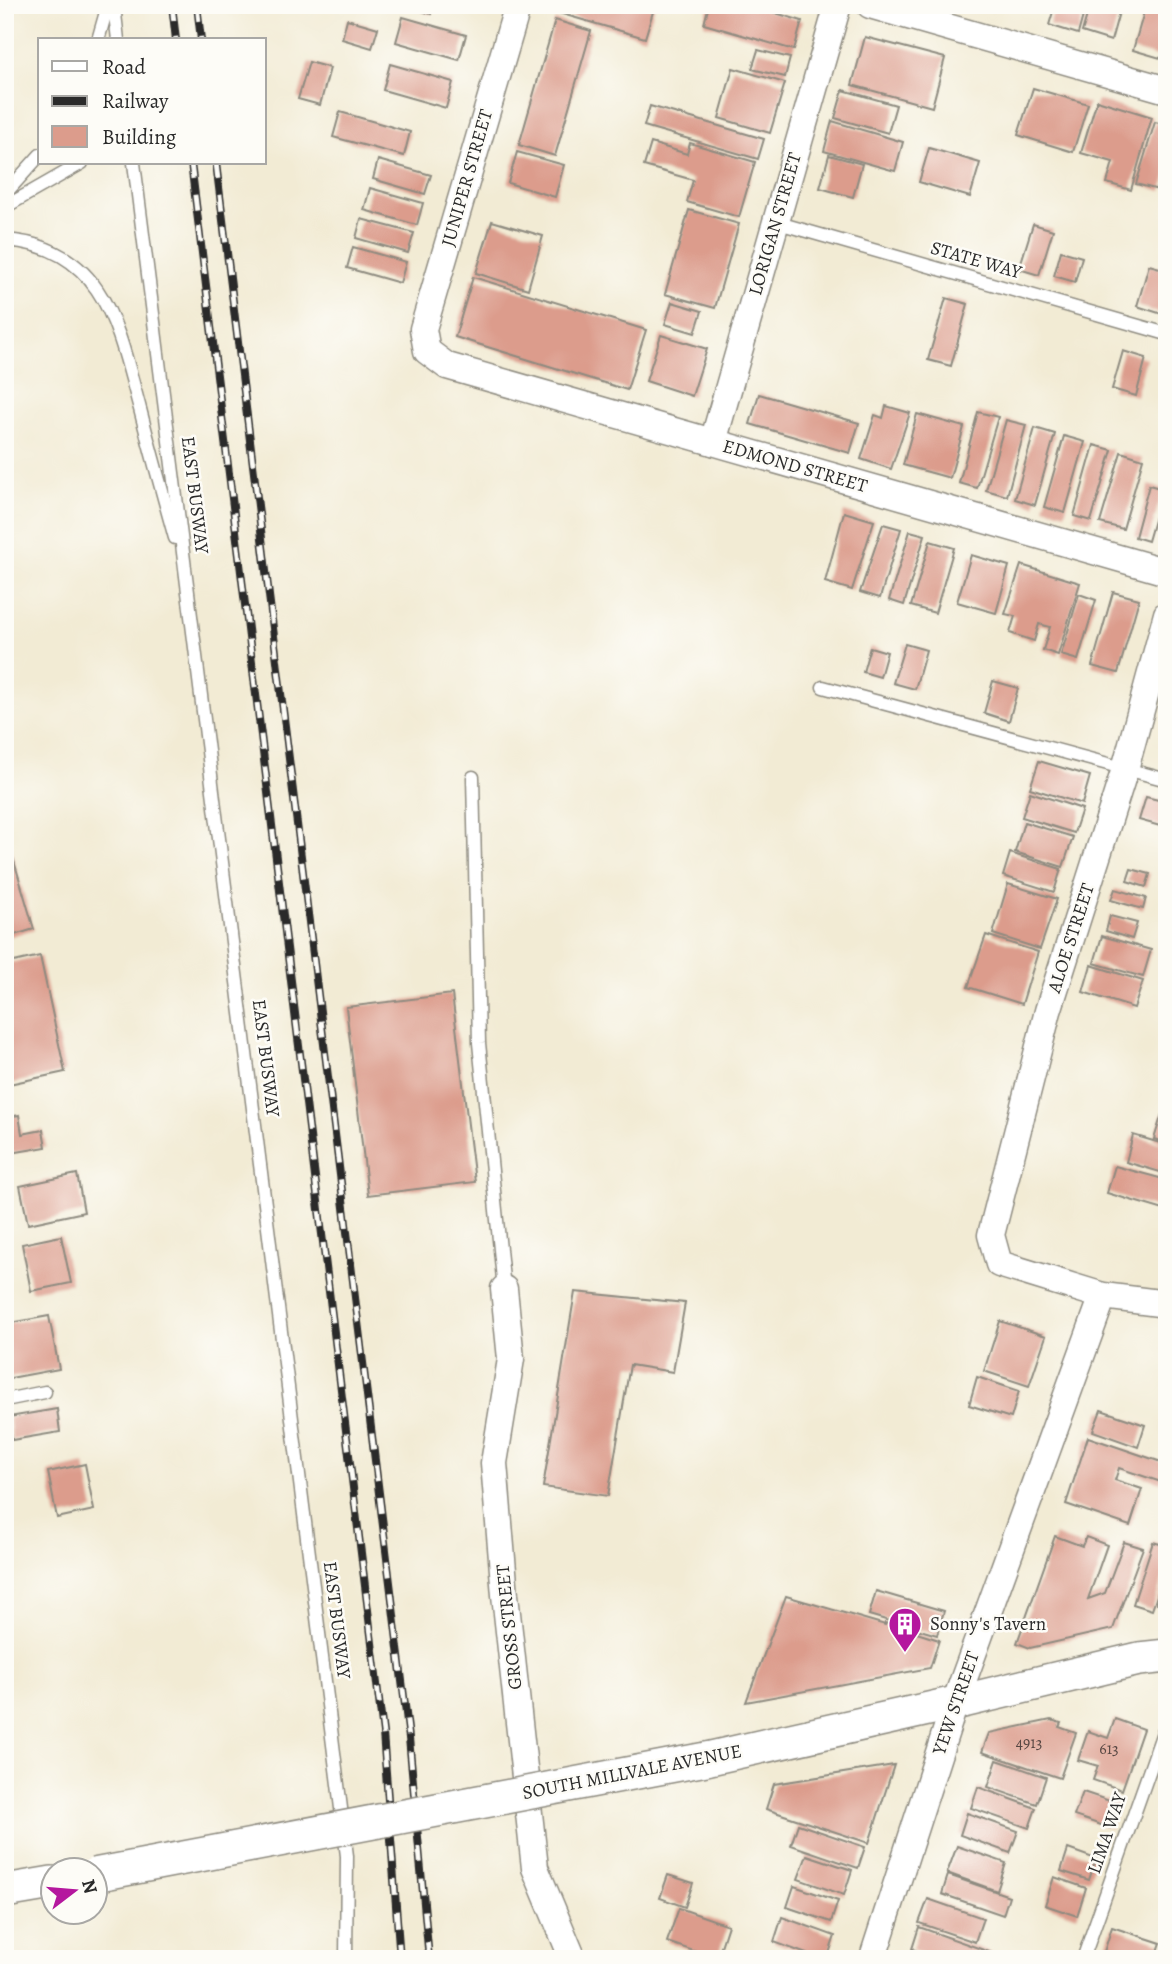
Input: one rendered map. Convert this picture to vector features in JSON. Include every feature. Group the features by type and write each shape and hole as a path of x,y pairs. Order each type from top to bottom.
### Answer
{"street":[{"name":"JUNIPER STREET","path":"426,351 423,329 518,5"},
{"name":"LORIGAN STREET","path":"713,442 838,5"},
{"path":"870,5 1167,90"},
{"name":"EDMOND STREET","path":"426,351 447,366 1167,572"},
{"name":"ALOE STREET","path":"1103,1296 999,1264 991,1235 1048,1011 1125,769 1167,614"},
{"name":"GROSS STREET","path":"505,1289 511,1359 494,1463 505,1595 536,1868 573,1959"},
{"path":"1103,1296 1167,1304"},
{"name":"YEW STREET","path":"874,1954 955,1703 1103,1296"},
{"name":"SOUTH MILLVALE AVENUE","path":"108,1872 706,1759 1139,1659 1167,1656"},
{"path":"5,1891 38,1885"}],"lane":[{"path":"99,38 108,5"},
{"path":"114,5 118,38"},
{"path":"5,194 38,157"},
{"path":"5,207 80,164"},
{"name":"EAST BUSWAY","path":"134,164 347,1856 346,1959"},
{"name":"STATE WAY","path":"775,222 1167,334"},
{"path":"5,240 27,242 62,255 87,276 107,303 121,339 187,581"},
{"path":"822,687 1167,780"},
{"path":"473,777 479,1042 505,1289"},
{"path":"5,1400 45,1392"},
{"name":"LIMA WAY","path":"1083,1959 1167,1721"}],"building":[{"path":"404,5 433,5 431,14"},
{"path":"554,5 655,5 645,38 552,11"},
{"path":"709,5 749,5 802,21 794,50 704,24"},
{"path":"1055,5 1086,5 1078,34 1049,25"},
{"path":"1090,5 1121,5 1111,41 1082,32"},
{"path":"1146,5 1167,5 1167,60 1133,50"},
{"path":"403,17 466,35 459,60 396,42"},
{"path":"347,19 378,28 372,48 342,39"},
{"path":"555,20 591,31 555,156 519,145"},
{"path":"865,37 945,58 932,107 852,85"},
{"path":"758,50 790,58 785,77 752,69"},
{"path":"309,62 330,68 320,105 298,99"},
{"path":"390,64 453,82 446,108 383,90"},
{"path":"733,68 785,83 770,133 719,118"},
{"path":"1033,88 1088,104 1073,152 1018,135"},
{"path":"843,90 896,105 888,133 835,118"},
{"path":"1097,100 1152,117 1131,190 1107,183 1113,162 1081,153"},
{"path":"650,106 764,139 758,159 644,126"},
{"path":"340,112 410,132 404,156 333,137"},
{"path":"832,121 903,142 895,171 824,151"},
{"path":"1155,122 1167,125 1167,175 1162,191 1136,184"},
{"path":"651,143 687,154 690,143 755,162 739,217 687,202 693,180 644,166"},
{"path":"929,148 980,163 970,197 919,182"},
{"path":"517,152 564,165 555,197 508,183"},
{"path":"829,155 862,164 853,197 820,188"},
{"path":"378,160 431,175 425,194 373,179"},
{"path":"370,188 423,203 417,225 364,210"},
{"path":"689,210 739,224 715,308 665,294"},
{"path":"361,219 414,233 408,253 356,238"},
{"path":"492,221 543,236 528,289 476,273"},
{"path":"1033,224 1053,230 1039,275 1019,269"},
{"path":"353,247 406,262 400,283 347,268"},
{"path":"1061,251 1082,257 1075,282 1054,276"},
{"path":"1149,265 1167,270 1167,298 1162,314 1137,306"},
{"path":"473,277 646,330 627,390 455,337"},
{"path":"946,298 968,304 951,366 928,360"},
{"path":"672,302 702,311 695,333 665,324"},
{"path":"661,335 707,349 692,396 646,381"},
{"path":"1123,351 1146,358 1136,396 1112,389"},
{"path":"759,394 859,423 850,453 750,424"},
{"path":"886,406 910,413 891,469 861,459 875,415 883,418"},
{"path":"978,412 998,417 977,488 959,483"},
{"path":"917,414 964,427 950,478 903,465"},
{"path":"1006,420 1026,425 1007,496 986,490"},
{"path":"1035,428 1055,434 1035,505 1015,499"},
{"path":"1064,436 1085,442 1065,513 1044,507"},
{"path":"1094,445 1112,450 1091,521 1074,516"},
{"path":"1121,452 1143,459 1123,529 1100,523"},
{"path":"1149,485 1163,489 1148,541 1135,537"},
{"path":"844,512 874,521 852,590 825,582"},
{"path":"883,524 901,529 880,598 860,592"},
{"path":"910,531 925,535 904,605 889,600"},
{"path":"930,541 954,548 935,613 911,606"},
{"path":"971,555 1009,566 996,613 957,602"},
{"path":"1021,565 1080,583 1058,655 1043,650 1050,627 1039,624 1034,641 1010,633 1015,616 1005,614"},
{"path":"1113,592 1139,599 1118,673 1092,666"},
{"path":"1079,594 1096,600 1078,660 1061,655"},
{"path":"905,644 926,650 915,689 893,683"},
{"path":"870,647 887,652 880,677 863,672"},
{"path":"993,681 1018,688 1009,721 984,713"},
{"path":"1039,761 1090,776 1082,804 1030,788"},
{"path":"1030,792 1082,809 1074,833 1022,817"},
{"path":"1146,797 1167,802 1167,828 1139,820"},
{"path":"1024,822 1073,837 1063,867 1015,852"},
{"path":"9,844 34,929 5,938 5,845"},
{"path":"1010,853 1061,869 1054,892 1003,876"},
{"path":"1131,869 1150,874 1146,887 1127,881"},
{"path":"1008,884 1057,899 1040,949 993,934"},
{"path":"1115,889 1146,898 1143,909 1111,900"},
{"path":"1110,916 1137,923 1132,939 1106,931"},
{"path":"986,935 1038,952 1022,1004 968,987"},
{"path":"1102,936 1151,950 1143,977 1094,963"},
{"path":"40,956 65,1072 9,1084 5,1066 5,964"},
{"path":"1091,965 1143,981 1134,1008 1083,992"},
{"path":"452,994 475,1182 368,1195 346,1007"},
{"path":"1162,1114 1167,1115 1167,1143 1154,1139"},
{"path":"19,1115 22,1134 43,1130 46,1147 5,1154 5,1118"},
{"path":"1133,1135 1167,1145 1167,1174 1126,1162"},
{"path":"1115,1166 1167,1180 1167,1211 1107,1193"},
{"path":"77,1174 84,1212 28,1224 20,1186"},
{"path":"61,1236 71,1283 31,1291 22,1244"},
{"path":"575,1292 685,1303 673,1372 630,1365 608,1496 543,1487"},
{"path":"49,1316 59,1369 5,1379 5,1324"},
{"path":"1000,1321 1046,1336 1029,1386 984,1371"},
{"path":"977,1377 1019,1391 1011,1418 969,1405"},
{"path":"57,1409 60,1432 12,1440 9,1417"},
{"path":"1101,1410 1145,1425 1138,1447 1093,1431"},
{"path":"1088,1437 1167,1464 1161,1482 1119,1468 1115,1480 1142,1489 1130,1526 1066,1504"},
{"path":"85,1464 94,1510 57,1518 48,1472"},
{"path":"1055,1536 1082,1546 1086,1537 1107,1545 1088,1599 1105,1593 1124,1542 1143,1548 1113,1629 1030,1648 1017,1643"},
{"path":"1153,1542 1167,1546 1167,1567 1152,1610 1133,1604"},
{"path":"1167,1575 1167,1606 1157,1603"},
{"path":"876,1591 944,1611 937,1635 869,1615"},
{"path":"786,1596 939,1640 930,1668 746,1702"},
{"path":"1115,1719 1143,1729 1122,1790 1093,1780 1098,1766 1078,1760 1088,1731 1108,1738"},
{"path":"1051,1720 1061,1723 1059,1727 1076,1733 1060,1778 982,1752 989,1733"},
{"path":"997,1760 1046,1777 1037,1804 988,1787"},
{"path":"894,1765 869,1843 766,1809 774,1784"},
{"path":"978,1787 1036,1808 1029,1828 971,1808"},
{"path":"1083,1792 1119,1804 1110,1828 1074,1816"},
{"path":"967,1813 1018,1831 1010,1853 960,1835"},
{"path":"798,1824 865,1847 858,1868 791,1845"},
{"path":"957,1846 1006,1863 997,1891 947,1873"},
{"path":"1068,1849 1096,1859 1089,1880 1061,1871"},
{"path":"807,1855 852,1870 844,1895 798,1879"},
{"path":"668,1875 693,1883 685,1907 660,1898"},
{"path":"948,1875 1009,1896 1003,1915 942,1894"},
{"path":"1054,1877 1086,1888 1077,1916 1045,1905"},
{"path":"794,1886 838,1901 831,1922 787,1907"},
{"path":"928,1899 983,1918 975,1942 919,1923"},
{"path":"679,1908 728,1925 717,1959 667,1942"},
{"path":"782,1917 835,1936 827,1959 820,1959 774,1942"},
{"path":"919,1927 1001,1956 1000,1959 939,1959 912,1949"},
{"path":"1112,1927 1161,1943 1155,1959 1122,1959 1104,1952"}],"railway":[{"path":"172,5 176,38"},
{"path":"197,5 201,38"},
{"path":"191,164 383,1733 400,1959"},
{"path":"216,164 409,1738 429,1959"}],"place":[{"name":"Sonny's Tavern","path":"905,1654"}]}
